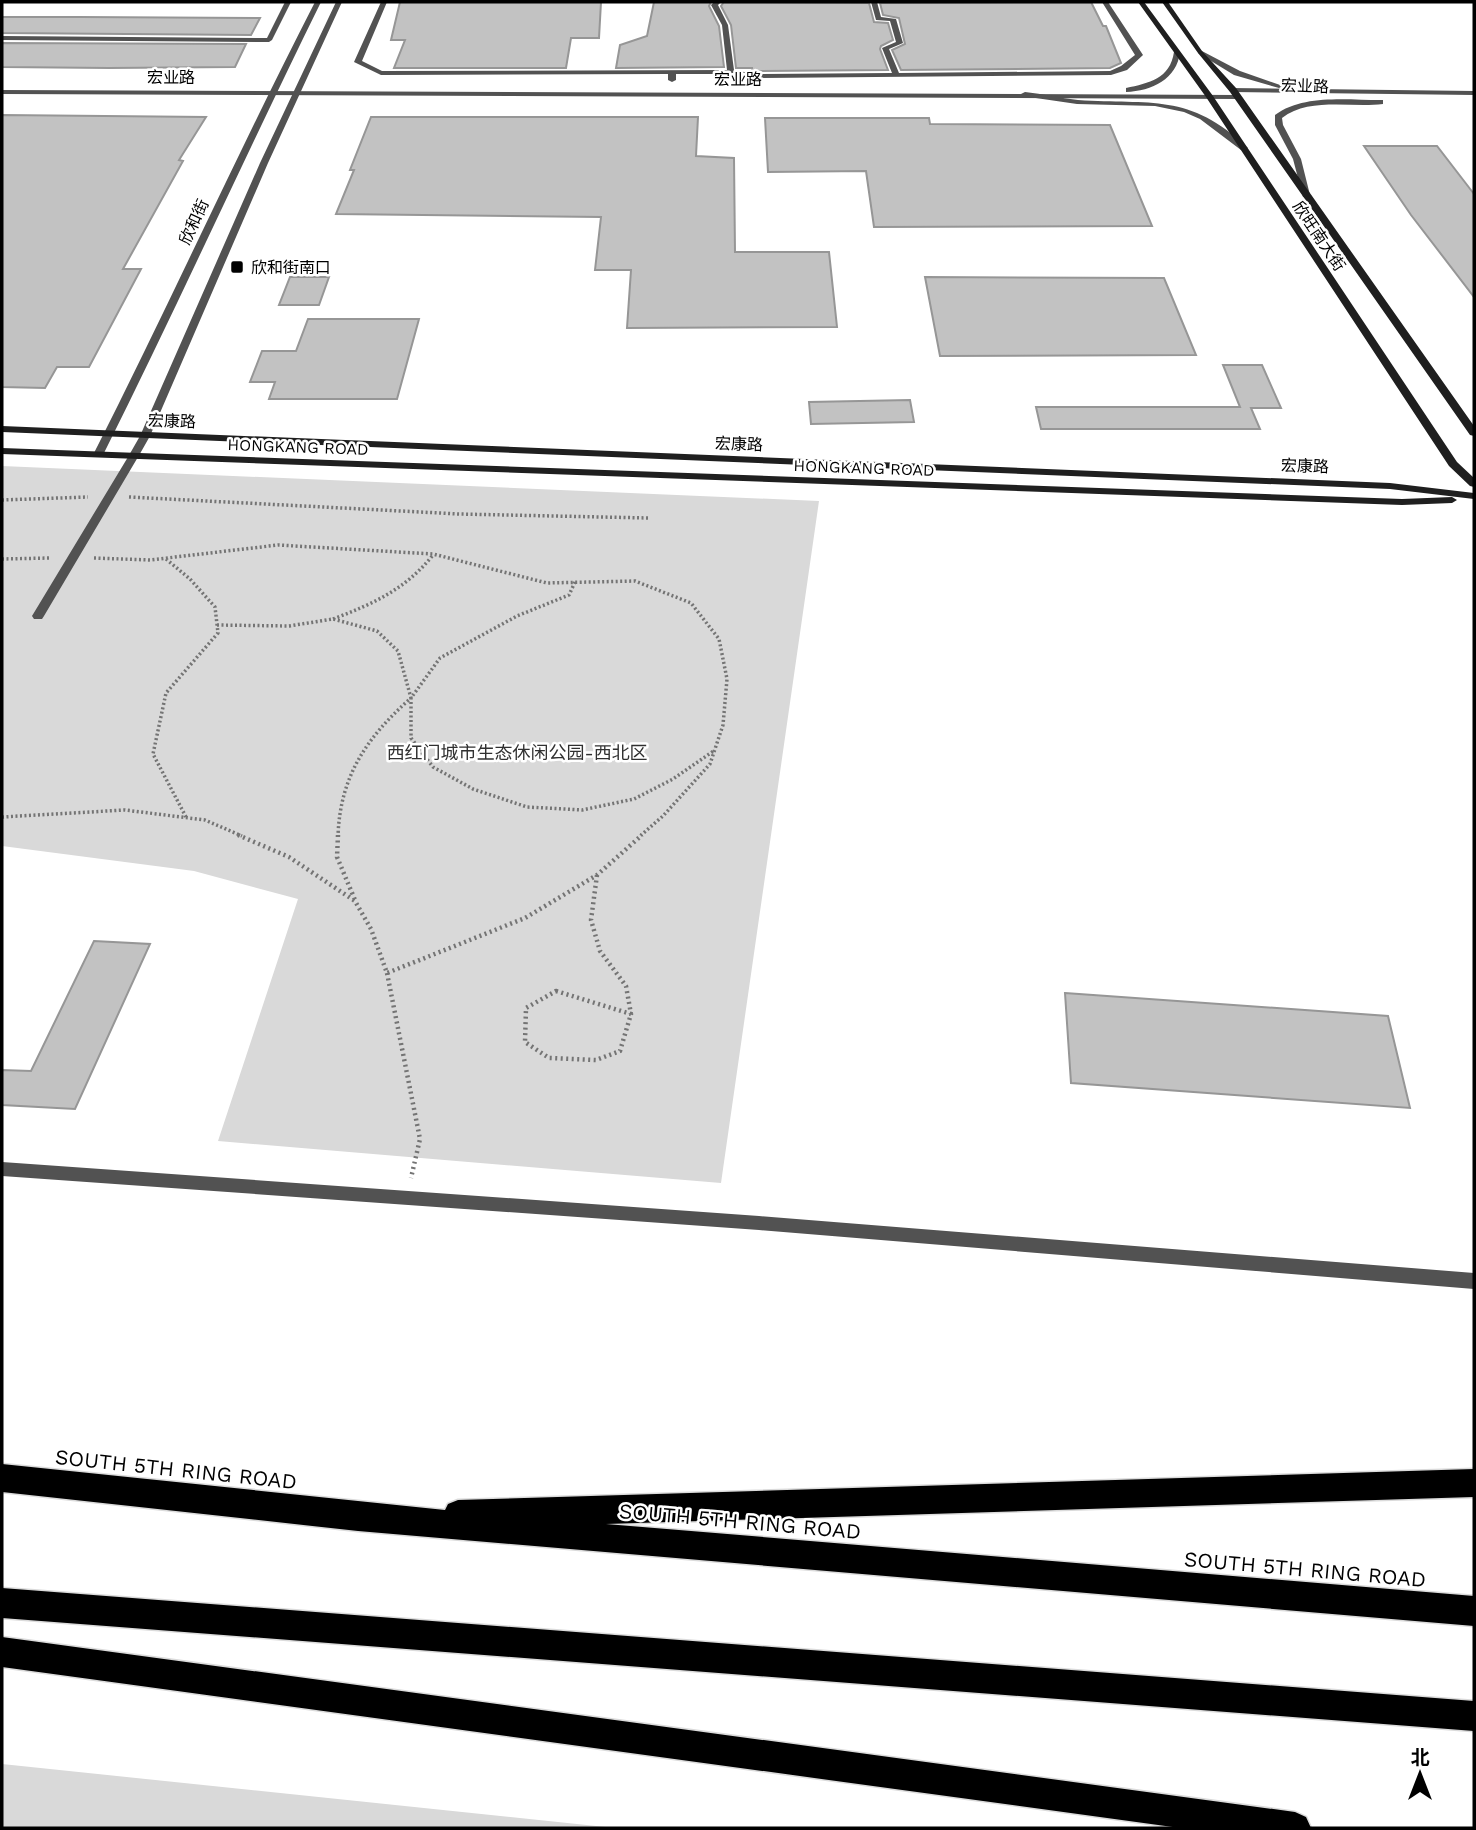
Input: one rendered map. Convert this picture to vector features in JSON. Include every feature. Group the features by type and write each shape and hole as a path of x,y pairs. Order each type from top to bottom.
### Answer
{"highway":[{"name":"SOUTH 5TH RING ROAD","path":"2,1478 358,1517 1474,1611"},
{"path":"358,1517 1474,1483"},
{"path":"2,1603 1474,1716"},
{"path":"2,1652 1294,1828"}],"main road":[{"name":"欣旺南大街","path":"1141,2 1207,93 1453,464 1474,484"},
{"name":"欣旺南大街","path":"1165,2 1200,52 1235,94 1474,433"},
{"name":"宏康路","path":"2,429 1390,486 1474,498"},
{"name":"HONGKANG ROAD","path":"2,451 1402,502 1474,498"}],"street":[{"path":"2,38 268,40 288,2"},
{"path":"38,616 145,436 264,163 339,2"},
{"path":"384,2 358,62 382,73 731,72 755,76 1111,73 1124,68 1139,55 1105,2"},
{"path":"718,2 714,5 724,24 731,72"},
{"path":"874,2 878,19 893,19 900,43 885,48 896,75"},
{"path":"316,6 315,23 330,20"},
{"name":"欣和街","path":"98,455 111,434 238,163 316,6"},
{"path":"1129,90 1153,85 1169,76 1177,65 1177,52"},
{"path":"1200,52 1237,74 1267,83 1297,88 1406,93"},
{"path":"672,72 673,85"},
{"name":"宏业路","path":"265,83 276,87"},
{"name":"宏业路","path":"298,88 673,85 1020,92 1129,90 1380,102 1474,101"},
{"name":"宏业路","path":"2,92 276,87 1207,93"},
{"path":"1020,92 1077,102 1155,104 1186,110 1203,117 1244,148"},
{"name":"宏业路","path":"1235,94 1474,93"},
{"path":"1306,195 1297,159 1279,125 1278,117 1282,112 1305,105 1380,102"},
{"path":"238,163 253,157 264,163"},
{"path":"169,314 172,320 182,323 192,322 199,315"},
{"path":"2,1169 1474,1281"}],"path":[{"path":"2,500 111,496 459,514 649,519"},
{"path":"2,559 165,558 278,545 433,554 547,583 635,581 691,603 719,639 727,678 723,725 710,764 663,816 597,875 525,918 387,973"},
{"path":"217,625 289,626 333,619 371,604 407,585 433,554"},
{"path":"165,558 190,579 215,607 218,633 166,693 153,754 186,817"},
{"path":"406,1198 420,1139 387,973 372,929 355,901 337,857 340,808 364,747 383,723 411,698 440,657 517,616 569,595 575,582"},
{"path":"333,619 377,631 398,651 411,698 411,738 433,767 473,789 527,807 582,810 634,799 673,779 715,750"},
{"path":"2,817 125,810 205,820 289,857 355,901"},
{"path":"597,875 592,920 600,951 626,986 632,1014 620,1051 596,1060 549,1058 525,1042 526,1008 556,991 632,1014"}],"green space":[{"name":"西红门城市生态休闲公园-西北区","path":"2,466 819,501 721,1183 218,1141 298,899 194,871 2,846"},
{"path":"2,1764 615,1828 2,1828"}],"building":[{"path":"400,2 601,2 599,38 571,38 566,68 394,68 405,40 391,40"},
{"path":"654,2 711,2 709,6 719,26 724,67 616,68 620,45 647,36"},
{"path":"724,2 869,3 874,22 888,23 893,40 880,49 888,70 752,71 752,68 736,68 731,25 721,6"},
{"path":"1091,2 1103,26 1106,26 1121,63 1110,68 901,70 892,50 905,44 899,18 883,15 880,3"},
{"path":"2,17 260,18 251,35 2,33"},
{"path":"2,43 246,44 235,67 109,68 2,67"},
{"path":"2,115 206,117 179,160 183,161 123,269 141,269 89,367 57,367 45,388 2,387"},
{"path":"371,117 698,117 696,156 734,158 735,252 829,252 837,327 627,328 631,270 595,270 601,217 336,214"},
{"path":"765,118 929,118 930,124 1110,125 1152,226 874,227 866,171 768,172"},
{"path":"1364,146 1437,146 1474,194 1474,297 1411,215"},
{"path":"290,277 329,277 319,305 279,305"},
{"path":"925,277 1164,278 1196,355 940,356"},
{"path":"308,319 419,319 397,399 269,399 275,382 250,382 262,351 296,351"},
{"path":"1223,365 1262,365 1281,408 1251,408 1260,429 1041,429 1036,407 1240,407"},
{"path":"910,400 914,422 811,424 809,402"},
{"path":"94,941 150,944 75,1109 2,1105 2,1070 31,1071"},
{"path":"1065,993 1388,1016 1410,1108 1071,1083"}],"place":[{"name":"欣和街南口","path":"237,267"}]}
